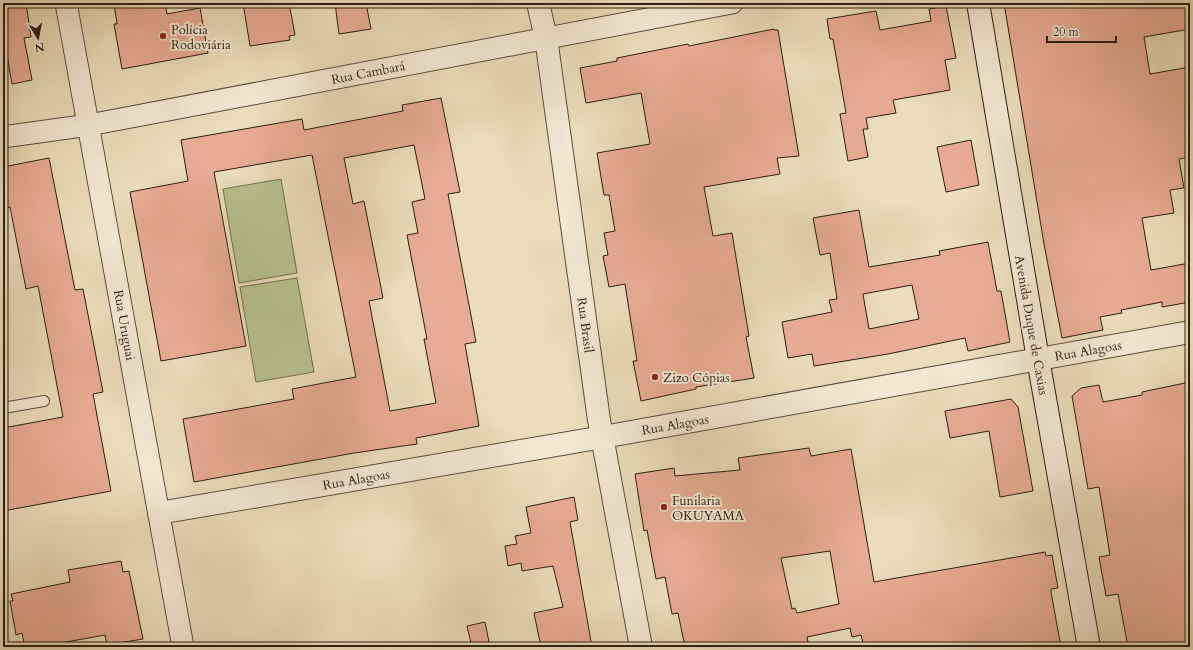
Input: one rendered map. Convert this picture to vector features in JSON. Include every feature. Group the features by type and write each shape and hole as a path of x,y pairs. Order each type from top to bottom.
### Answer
{"street":[{"name":"Rua Uruguai","path":"66,3 183,647"},
{"name":"Rua Brasil","path":"538,3 546,38 602,437 640,647"},
{"name":"Rua Cambará","path":"3,137 89,125 732,3"},
{"name":"Avenida Duque de Caxias","path":"978,3 1038,359 1089,647"},
{"name":"Rua Alagoas","path":"159,513 602,437 1190,332"}],"lane":[{"path":"3,408 44,401"}],"green space":[{"path":"281,179 297,273 239,283 223,189"},
{"path":"297,278 314,372 256,382 240,287"}],"building":[{"path":"3,3 26,3 31,37 24,38 32,80 12,84 3,32"},
{"path":"114,3 165,3 167,14 200,8 208,53 122,69 114,24 117,24"},
{"path":"243,3 289,3 295,35 289,36 290,40 250,46"},
{"path":"335,3 366,3 371,29 339,34"},
{"path":"1004,3 1190,3 1190,29 1144,37 1150,74 1190,67 1190,157 1179,159 1184,188 1170,190 1174,213 1142,218 1151,270 1190,263 1190,302 1162,307 1162,302 1121,310 1122,313 1100,317 1103,330 1062,338 1044,244"},
{"path":"946,6 956,58 945,60 950,90 893,100 896,113 866,118 868,129 863,129 868,157 848,161 840,114 846,113 833,39 830,39 827,19 876,11 880,30 931,21 929,9"},
{"path":"774,29 778,30 799,156 777,158 780,174 704,187 713,236 732,233 749,336 746,337 754,378 696,387 696,389 641,401 633,361 637,361 625,284 609,287 603,256 608,255 604,233 615,231 609,195 604,195 597,153 650,144 641,93 586,103 580,68 617,61 617,58 688,44 689,46"},
{"path":"441,98 460,192 448,194 476,342 465,344 479,426 416,438 417,444 354,453 194,482 183,419 294,399 292,389 356,377 312,155 214,172 246,346 161,361 130,192 188,181 181,140 302,119 304,130 403,111 402,105","holes":["414,145 425,199 412,202 418,233 407,235 427,339 424,339 436,403 390,411 369,301 383,298 364,201 353,204 344,158"]},
{"path":"971,140 979,185 946,192 937,147"},
{"path":"49,158 75,290 83,289 103,392 93,394 111,491 3,511 3,428 63,417 38,286 26,289 10,207 3,208 3,167"},
{"path":"859,210 869,267 940,255 939,251 988,242 997,291 1001,291 1010,342 968,351 965,338 888,354 814,366 812,354 788,358 782,322 832,312 829,300 837,299 830,253 820,255 813,218","holes":["912,285 919,319 869,329 863,294"]},
{"path":"1190,382 1190,647 1128,647 1118,594 1106,596 1099,557 1110,555 1099,487 1088,489 1072,396 1081,388 1099,385 1103,402 1142,395 1142,392"},
{"path":"1011,399 1018,407 1033,491 1000,497 989,431 950,438 945,411"},
{"path":"809,448 811,456 851,449 874,582 1045,552 1046,556 1052,555 1058,588 1051,589 1051,592 1061,647 864,647 861,635 852,637 850,628 807,637 809,647 779,647 778,643 758,647 685,647 678,613 672,614 665,577 656,579 647,530 644,531 635,474 674,468 675,476 740,470 738,458","holes":["830,551 839,604 797,613 795,608 792,609 781,558"]},
{"path":"574,497 578,520 570,522 592,647 541,647 534,613 563,607 553,566 522,571 521,563 508,566 505,546 517,544 515,536 531,533 526,507"},
{"path":"121,561 123,572 129,571 143,639 107,645 105,635 38,647 25,647 22,633 16,635 10,601 13,601 11,594 70,582 68,570"},
{"path":"485,622 490,647 472,647 467,626"}],"place":[{"name":"Polícia Rodoviária","path":"163,36"},
{"name":"Zizo Cópias","path":"655,377"},
{"name":"Funilaria OKUYAMA","path":"664,507"}]}
